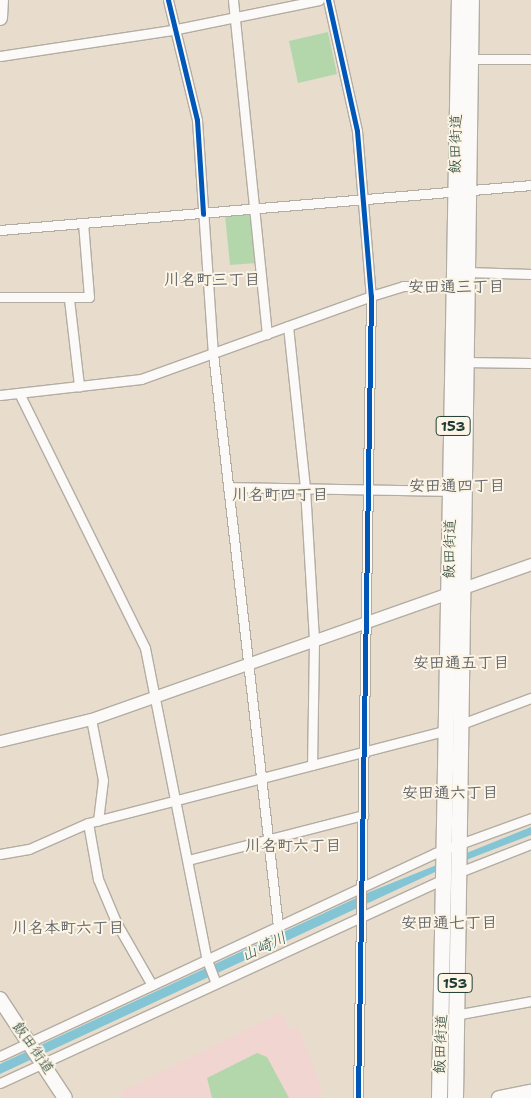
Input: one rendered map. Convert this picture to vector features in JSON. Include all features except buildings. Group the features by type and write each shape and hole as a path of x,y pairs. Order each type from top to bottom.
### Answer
{"highway":[{"name":"飯田街道","path":"439,1098 452,848 456,592 467,272 462,190 459,0"},
{"name":"飯田街道","path":"456,592 452,491 455,287 470,59 471,0"},
{"name":"飯田街道","path":"451,873 455,1098"}],"main road":[{"path":"0,18 1,0"},
{"name":"飯田街道","path":"0,999 44,1061 65,1098"},
{"path":"499,1098 531,1092"}],"street":[{"path":"168,0 172,30 197,120 213,353 278,926"},
{"path":"233,0 256,209 267,334"},
{"path":"0,56 172,30 320,0"},
{"path":"328,0 357,131 371,296 366,490 362,753 362,915 358,1098"},
{"path":"470,59 531,59"},
{"path":"0,230 531,185"},
{"path":"0,297 70,299 89,297 83,224"},
{"path":"467,272 531,274"},
{"path":"0,395 141,379 403,286 455,287"},
{"path":"70,299 79,386"},
{"path":"288,326 305,488 314,641 312,765"},
{"path":"464,362 531,363"},
{"path":"19,393 145,648 156,693 207,960 216,983"},
{"path":"228,487 452,491"},
{"path":"0,741 91,719 156,693 248,664 531,564"},
{"path":"0,854 29,849 88,823 261,780 453,727 531,698"},
{"path":"91,719 103,780 98,821"},
{"path":"188,860 363,815"},
{"path":"0,1056 362,888 452,848 531,818"},
{"path":"88,823 98,879 117,924 152,984"},
{"path":"0,1083 451,873 531,844"},
{"path":"455,1015 531,1001"}],"shaded area":[{"path":"282,1012 290,1030 298,1027 320,1082 322,1098 122,1098 122,1091"}],"green space":[{"path":"328,32 337,74 298,83 289,41"},
{"path":"253,213 257,263 230,265 225,215"},
{"path":"257,1053 267,1057 289,1098 212,1098 207,1078"}],"water":[{"name":"山崎川","path":"531,827 531,835 435,872 0,1074 0,1064 367,893"}],"cycle path":[{"path":"168,0 197,120 203,214"},
{"path":"328,0 357,131 371,296 358,1098"}],"district":[{"name":"川名町三丁目","path":"212,280"},
{"name":"安田通三丁目","path":"456,287"},
{"name":"安田通四丁目","path":"457,486"},
{"name":"川名町四丁目","path":"280,495"},
{"name":"安田通五丁目","path":"461,663"},
{"name":"安田通六丁目","path":"450,793"},
{"name":"川名町六丁目","path":"293,846"},
{"name":"安田通七丁目","path":"449,923"},
{"name":"川名本町六丁目","path":"68,928"}]}
